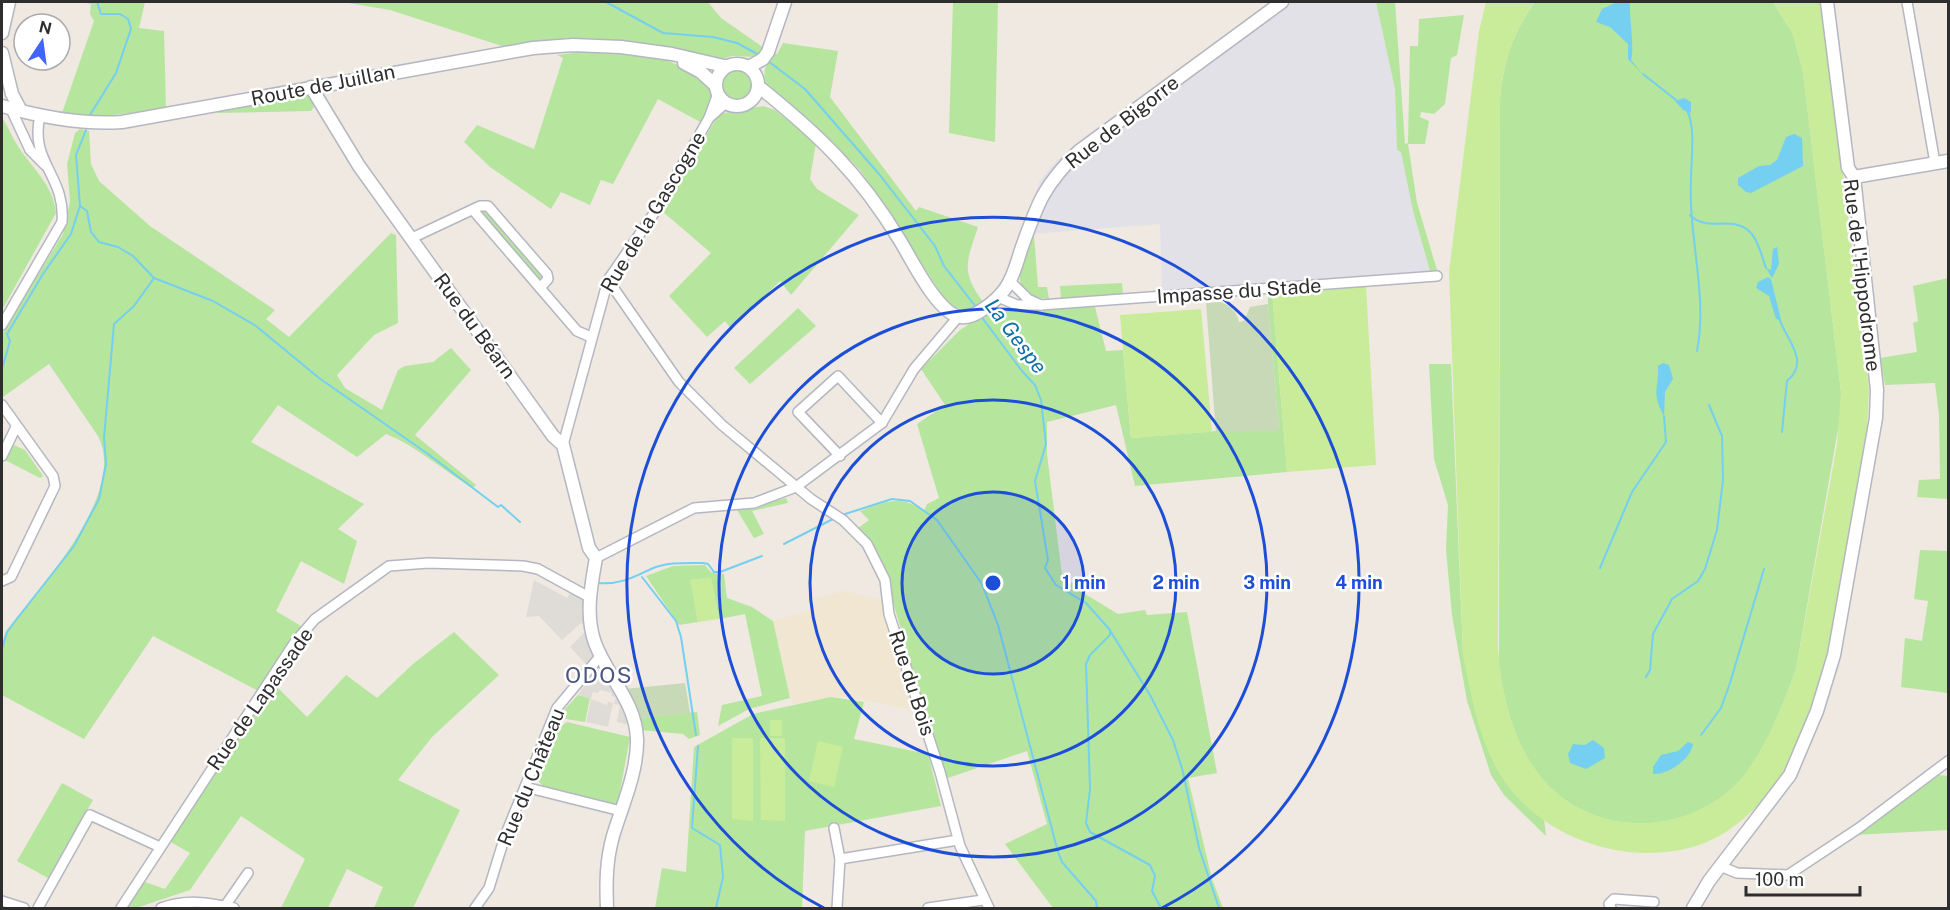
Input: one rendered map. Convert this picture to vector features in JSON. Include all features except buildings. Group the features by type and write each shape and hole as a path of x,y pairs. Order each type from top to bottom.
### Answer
{"main road":[{"path":"2,33 9,2"},
{"path":"749,67 765,56 785,2"},
{"name":"Rue de Bigorre","path":"958,317 971,315 986,306 998,297 1010,281 1040,198 1060,169 1079,151 1282,2"},
{"name":"Rue de l'Hippodrome","path":"1693,909 1720,866 1790,775 1816,715 1834,656 1855,548 1876,418 1877,390 1854,177 1848,168 1827,2"},
{"name":"Route de Juillan","path":"11,108 40,116 96,124 122,122 533,48 573,45 646,50 724,66"},
{"name":"Route de Juillan","path":"646,50 684,62 701,72 716,89"},
{"path":"2,53 12,94 11,108"},
{"path":"738,63 749,67 757,77 758,86 752,100 740,106 726,103 716,89 716,78 724,66 738,63"},
{"path":"758,86 803,122 846,163 866,187 933,293 958,317"},
{"name":"Rue du Béarn","path":"310,87 359,166 553,436 563,445 589,548 596,558"},
{"path":"752,100 768,104 803,122"},
{"path":"1854,177 1948,161"},
{"path":"596,558 589,597 590,620 595,644 631,711 637,739 634,764 607,864 607,909"}],"street":[{"path":"1907,2 1935,164"},
{"name":"Rue de la Gascogne","path":"563,445 608,280 659,206 709,118 716,89"},
{"name":"Rue de la Gascogne","path":"709,118 726,103"},
{"path":"11,108 30,150 47,167"},
{"path":"2,325 62,222 63,205 60,192 37,144 40,116"},
{"path":"412,238 484,205 488,206 547,274 548,279 540,288"},
{"path":"473,210 577,331 591,337"},
{"name":"Impasse du Stade","path":"998,297 1017,305 1041,305 1437,276"},
{"name":"Rue du Bois","path":"608,280 679,382 722,425 796,487 843,520 867,544 885,580 889,614 936,760 958,840 989,909"},
{"path":"1010,281 1028,299 1041,305"},
{"path":"596,558 694,508 754,502 796,487 882,423 914,369 958,317"},
{"path":"840,456 798,412 838,376 882,423"},
{"path":"2,405 16,428 53,476 55,486 11,577 2,581"},
{"path":"2,456 16,428"},
{"name":"Rue de Lapassade","path":"121,909 295,642 315,619 389,566 428,563 523,566 538,569 589,597"},
{"name":"Rue du Château","path":"475,909 489,888 505,836 556,708 601,655"},
{"path":"1720,866 1737,873 1788,875 1859,828 1948,761"},
{"path":"525,787 621,811"},
{"path":"38,909 90,815 160,847"},
{"path":"834,828 840,859 837,909"},
{"path":"840,859 958,840"},
{"path":"161,909 176,903 194,901 230,907 248,873"},
{"path":"1611,909 1609,904 1614,899 1654,902"},
{"path":"928,909 983,900"},
{"path":"2,901 24,909"}],"shaded area":[{"path":"1276,2 1376,2 1395,89 1397,149 1401,151 1413,211 1430,271 1162,290 1160,224 1018,235 1040,181 1057,160 1088,134"},
{"path":"534,580 567,598 571,591 584,599 587,628 581,623 562,640 539,616 526,617"},
{"path":"844,591 882,600 915,710 848,697 831,697 792,704 773,621 813,610 809,600"},
{"path":"585,632 625,707 630,725 617,722 620,705 614,704 616,697 611,696 612,693 600,690 598,693 593,692 591,699 578,695 593,672 570,647"},
{"path":"591,699 607,705 608,702 613,703 608,727 586,722"}],"green space":[{"path":"81,2 145,2 139,28 164,31 166,109 76,119 62,113 94,21 90,14 91,4"},
{"path":"342,2 708,2 721,18 764,48 755,57 732,56 715,61 635,43 563,39 502,46 390,10"},
{"path":"953,2 998,2 995,142 949,133"},
{"path":"1376,2 1395,2 1405,144 1408,143 1410,46 1418,46 1419,19 1464,15 1457,55 1451,58 1445,104 1434,114 1421,112 1420,117 1429,121 1425,144 1408,144 1417,203 1437,270 1430,271 1413,211 1401,152 1397,150 1395,89"},
{"path":"1486,2 1535,2 1510,48 1500,99 1498,646 1505,698 1522,748 1541,777 1561,797 1584,811 1610,820 1636,823 1663,821 1690,814 1714,802 1735,785 1763,746 1796,669 1837,445 1841,392 1803,72 1793,34 1773,2 1822,2 1869,389 1867,430 1826,666 1803,733 1787,768 1769,794 1737,824 1699,845 1672,851 1644,853 1616,850 1589,843 1563,832 1539,817 1518,798 1501,776 1481,733 1473,702 1463,655 1449,272 1479,31"},
{"path":"1535,2 1773,2 1793,34 1803,72 1841,392 1841,412 1796,669 1771,731 1745,775 1713,803 1689,815 1663,821 1637,823 1611,820 1586,812 1562,798 1542,779 1525,754 1513,727 1499,669 1500,99 1510,48"},
{"path":"783,43 838,51 830,97 916,211 919,207 978,227 968,266 971,282 983,302 968,310 950,307 860,170 818,129 766,87 766,65 774,53 777,54"},
{"path":"587,51 637,54 669,61 698,76 711,87 711,100 702,123 658,99 613,184 601,180 590,205 561,192 551,209 490,167 464,142 477,125 534,149 563,58 557,55"},
{"path":"737,66 749,71 754,83 749,95 737,100 725,95 720,83 725,71"},
{"path":"304,94 313,99 314,107 311,111 217,113 217,110"},
{"path":"763,106 775,110 816,143 810,179 817,189 859,215 791,295 780,281 731,329 725,321 707,337 669,296 711,253 662,211 719,114"},
{"path":"2,118 22,152 46,184 56,213 2,310"},
{"path":"80,129 89,131 91,164 99,181 150,226 275,310 266,319 289,337 391,233 396,235 398,323 374,335 337,375 345,388 382,410 398,370 405,366 433,362 451,348 471,370 415,435 476,485 473,488 408,445 386,434 357,457 278,405 251,442 364,504 338,529 357,541 344,584 301,561 276,611 311,632 274,684 307,717 346,675 377,698 413,664 454,632 499,675 432,737 398,780 460,810 413,908 374,908 383,887 347,869 328,908 281,908 305,859 241,816 190,890 136,908 126,908 142,881 165,889 190,853 167,840 243,733 266,695 153,636 84,739 2,695 2,643 6,631 39,591 76,539 91,512 101,485 104,459 98,436 49,364 3,397 2,395 2,334 63,234 70,202 67,164 75,133"},
{"path":"486,208 511,241 545,278 540,283 513,249 479,214 480,210"},
{"path":"1034,235 1038,287 1047,287 1049,299 1035,297 1026,292 1021,285 1020,267 1030,236"},
{"path":"1948,278 1948,499 1917,497 1919,480 1940,479 1939,415 1935,383 1885,385 1880,358 1917,352 1913,323 1918,321 1913,286"},
{"path":"1122,283 1123,294 1061,298 1060,286"},
{"path":"1366,286 1376,465 1287,472 1272,291"},
{"path":"1272,291 1287,472 1135,486 1116,405 1047,422 1047,454 1062,575 1085,594 1118,614 1145,610 1147,615 1187,612 1217,773 1188,778 1212,879 1223,908 1053,908 1005,844 1047,824 1027,751 945,779 884,567 876,551 858,528 869,520 860,511 892,501 900,501 924,511 927,504 939,498 917,424 945,405 921,369 960,330 988,312 1095,307 1106,351 1123,350 1131,438 1216,431 1279,430 1268,304 1268,293"},
{"path":"1219,302 1232,309 1239,322 1244,321 1250,307 1268,304 1279,430 1216,433 1206,303"},
{"path":"798,308 816,326 750,384 734,368"},
{"path":"1201,309 1212,432 1131,438 1120,315"},
{"path":"1429,364 1451,364 1463,655 1530,809 1544,819 1546,836 1504,795 1491,775 1467,701 1452,615 1446,550 1448,505 1434,459"},
{"path":"14,445 25,450 43,476 40,478 3,459 10,447"},
{"path":"786,498 788,503 752,511 764,534 754,538 737,510"},
{"path":"1920,550 1948,551 1948,693 1901,687 1905,638 1922,641 1928,601 1914,599"},
{"path":"705,565 711,572 724,574 727,598 752,607 773,621 790,698 749,709 718,726 722,705 762,696 745,614 719,619 711,578 691,580 698,622 679,625 646,576 673,566"},
{"path":"711,577 719,619 698,622 690,580"},
{"path":"685,683 690,713 636,718 625,689"},
{"path":"578,695 590,698 585,722 566,719 564,716 564,710"},
{"path":"831,697 864,702 854,739 928,754 941,806 805,831 802,908 655,908 662,868 686,872 694,747 753,714"},
{"path":"697,712 700,735 689,739 683,734 640,730 637,718"},
{"path":"770,720 782,720 782,736 770,736"},
{"path":"567,722 630,737 618,802 614,805 545,789 534,775 550,734"},
{"path":"732,738 753,738 753,821 732,819"},
{"path":"760,738 785,738 785,821 761,820"},
{"path":"818,741 843,747 834,787 809,781"},
{"path":"1939,775 1948,776 1948,830 1854,835"},
{"path":"62,783 93,800 48,878 17,861"}],"water":[{"path":"1617,2 1630,2 1631,60 1643,75 1628,59 1628,44 1610,27 1596,22 1602,9"},
{"path":"1684,98 1691,102 1691,113 1683,110 1675,101"},
{"path":"1794,134 1802,138 1803,166 1751,193 1738,185 1738,178 1759,166 1770,165 1777,160 1786,137"},
{"path":"1777,247 1779,264 1772,278 1766,268 1771,270 1773,249"},
{"path":"1768,277 1771,279 1781,320 1776,319 1769,296 1756,288 1758,282"},
{"path":"1663,363 1669,365 1673,379 1665,392 1664,416 1656,391 1658,366"},
{"path":"1593,740 1604,748 1605,758 1586,769 1570,763 1568,754 1573,744 1585,745"},
{"path":"1688,742 1693,744 1691,750 1678,765 1665,772 1653,774 1653,767 1661,755 1678,751"}],"waterway":[{"path":"90,115 116,73 131,29 128,19 120,14 101,14 97,2"},
{"name":"La Gespe","path":"606,2 663,33 713,37 737,43 761,56"},
{"name":"La Gespe","path":"768,61 805,89 879,174 935,246 944,266 976,307"},
{"path":"1643,74 1676,100"},
{"path":"1687,110 1692,134 1691,201 1700,309 1697,351"},
{"path":"2,369 10,341 7,334 43,274 71,234 80,206 76,155 86,130"},
{"path":"80,206 87,211 91,232 99,242 118,247 133,256 154,278 213,301 256,326 319,378 428,454 498,507 501,505 520,522"},
{"path":"1690,215 1704,223 1729,224 1744,228 1756,241 1766,268"},
{"path":"2,649 7,632 74,546 99,499 106,464 104,438 114,324 134,306 154,278"},
{"name":"La Gespe","path":"980,315 1035,385 1041,400 1046,444 1035,481 1048,560 1045,568 1056,585 1086,603 1110,630 1110,635 1090,655 1086,664 1090,789 1086,823 1090,832 1150,865 1155,876 1152,891 1161,908"},
{"path":"1779,318 1797,358 1794,373 1787,381 1782,432"},
{"path":"1646,677 1650,670 1653,634 1672,599 1698,581 1705,569 1717,530 1723,480 1722,436 1709,405"},
{"path":"1600,568 1632,492 1666,442 1664,416"},
{"path":"842,515 892,499 910,501 937,520 982,584 998,625 1058,852 1062,862 1096,901 1097,908"},
{"path":"784,544 833,519"},
{"path":"597,583 619,582 663,565 677,563 708,564 714,572 720,572 762,556"},
{"path":"1701,735 1721,708 1764,569"},
{"path":"642,577 676,621 681,637 696,735"},
{"path":"1111,632 1150,695 1173,740 1183,772 1199,848 1219,908"},
{"path":"698,746 692,828 720,845 723,877 716,908"}],"district":[{"name":"ODOS","path":"599,675"}]}
